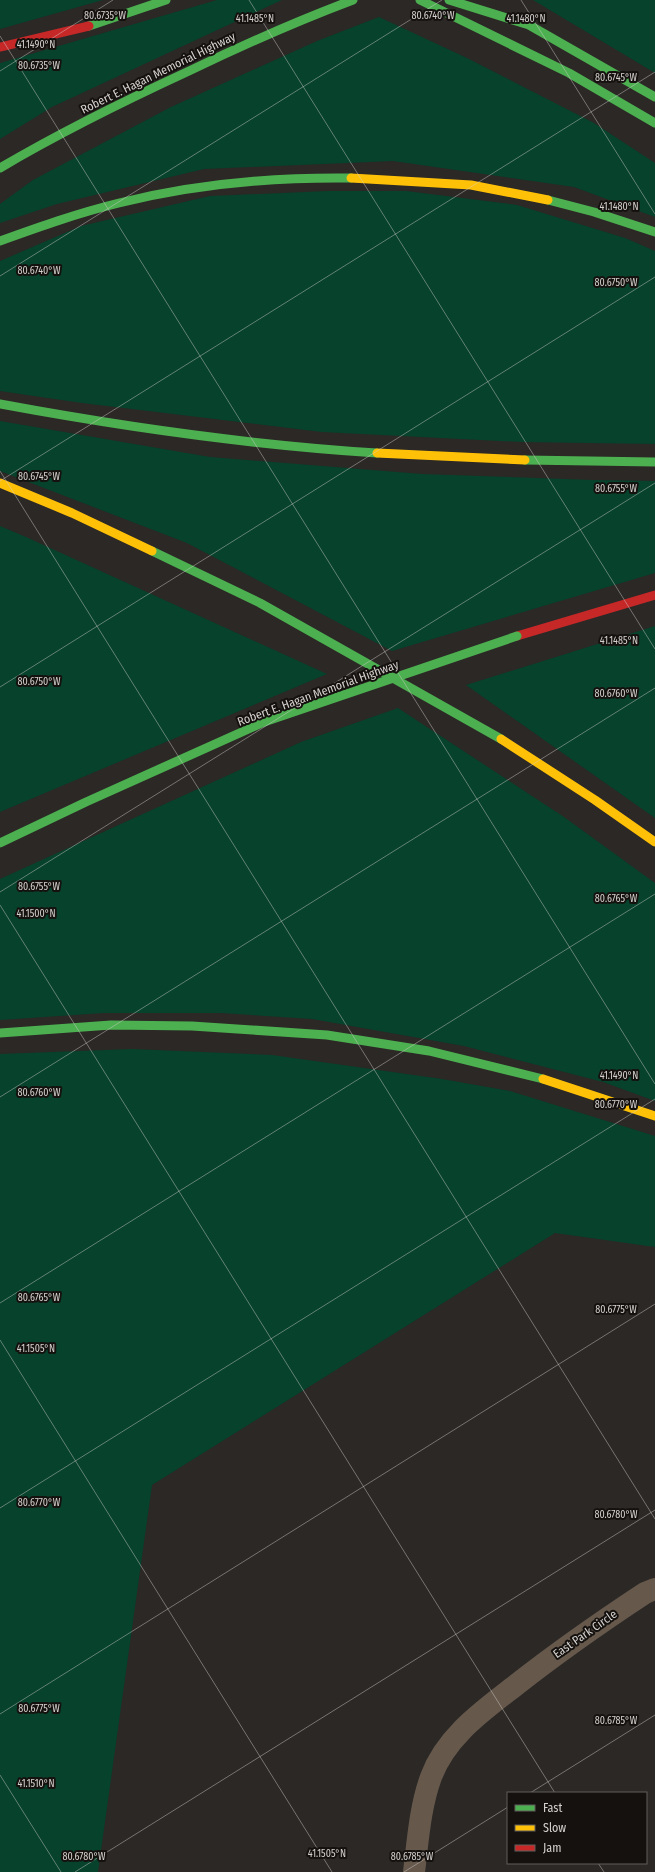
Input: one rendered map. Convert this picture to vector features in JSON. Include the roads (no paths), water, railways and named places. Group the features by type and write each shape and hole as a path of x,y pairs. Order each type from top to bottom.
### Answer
{"highway":[{"path":"0,47 102,22 166,0"},
{"name":"Robert E. Hagan Memorial Highway","path":"0,168 116,105 249,43 320,12 353,0"},
{"path":"420,0 498,38 622,102 655,123"},
{"path":"449,0 529,25 655,97"},
{"path":"0,241 71,217 134,199 222,184 311,178 398,179 489,188 572,206 655,232"},
{"path":"0,404 162,431 273,444 384,454 496,460 655,462"},
{"path":"0,483 72,513 260,603 351,653 441,706 489,731 595,800 655,842"},
{"name":"Robert E. Hagan Memorial Highway","path":"0,843 101,795 264,722 517,636 655,596"},
{"path":"0,1033 111,1025 192,1026 327,1035 429,1051 543,1079 655,1116"}],"street":[{"name":"East Park Circle","path":"414,1872 423,1803 431,1776 444,1751 468,1722 569,1644 644,1593 655,1589"}]}
